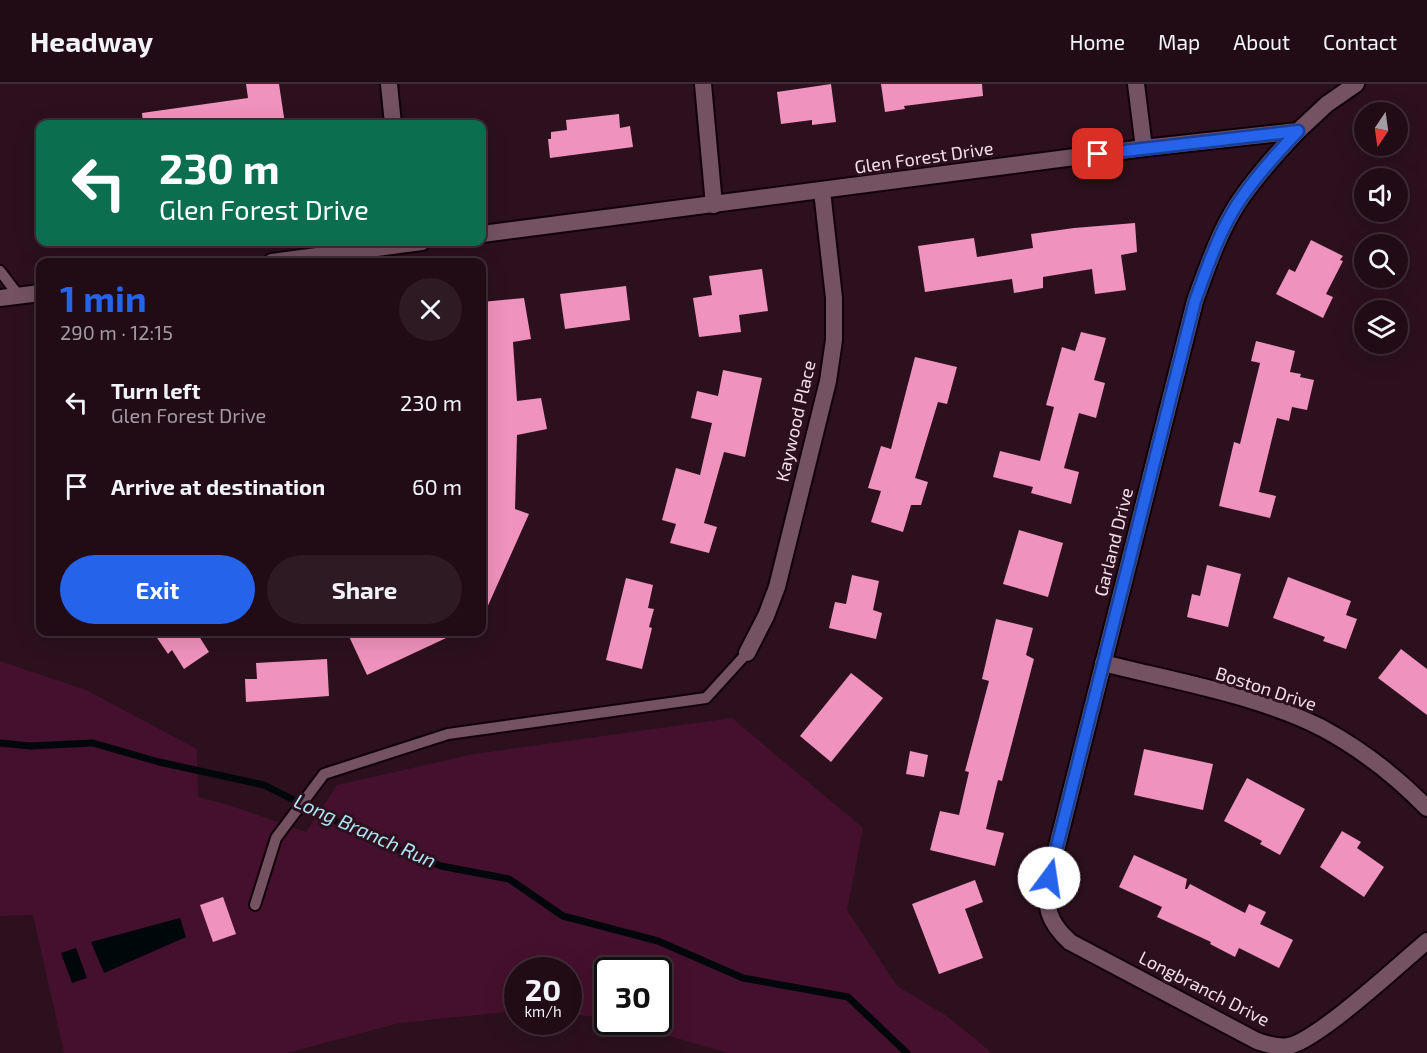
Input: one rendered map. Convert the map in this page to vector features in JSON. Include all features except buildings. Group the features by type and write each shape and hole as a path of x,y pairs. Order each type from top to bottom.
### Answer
{"street":[{"path":"389,84 393,120"},
{"path":"703,84 714,205"},
{"path":"1136,84 1144,148"},
{"path":"1298,131 1327,104 1356,84"},
{"name":"Glen Forest Drive","path":"486,234 1144,148 1298,131"},
{"name":"Garland Drive","path":"1107,962 1070,942 1058,932 1048,913 1046,897 1049,878 1199,291 1213,252 1238,203 1271,160 1298,131"},
{"name":"Kaywood Place","path":"747,653 766,616 777,587 828,381 834,340 834,298 822,191"},
{"path":"330,258 374,255 396,246"},
{"path":"0,298 36,294"},
{"name":"Boston Drive","path":"1103,663 1246,699 1321,728 1388,772 1427,808"},
{"name":"Longbranch Drive","path":"1107,962 1257,1041 1278,1047 1303,1042 1313,1035 1427,941"}],"lane":[{"path":"0,271 19,296"},
{"path":"255,905 276,838 324,774 448,734 706,698 747,653"}],"shaded area":[{"path":"0,661 86,690 197,749 198,797 229,805 306,832 337,785 474,754 732,718 863,828 847,910 897,986 947,1016 992,1053 728,1053 666,1035 672,1035 672,957 594,957 594,1017 582,1015 582,957 504,957 504,1012 399,1023 287,1053 64,1053 33,915 0,916"},
{"path":"180,918 186,937 104,973 91,942"},
{"path":"76,948 87,978 72,983 61,953"}],"waterway":[{"name":"Long Branch Run","path":"0,743 30,746 93,743 159,762 264,785 371,839 441,866 509,879 563,916 658,941 743,978 848,997 907,1053"}],"route":[{"path":"1049,878 1195,301 1213,252 1238,203 1271,160 1298,131 1098,154"}]}
